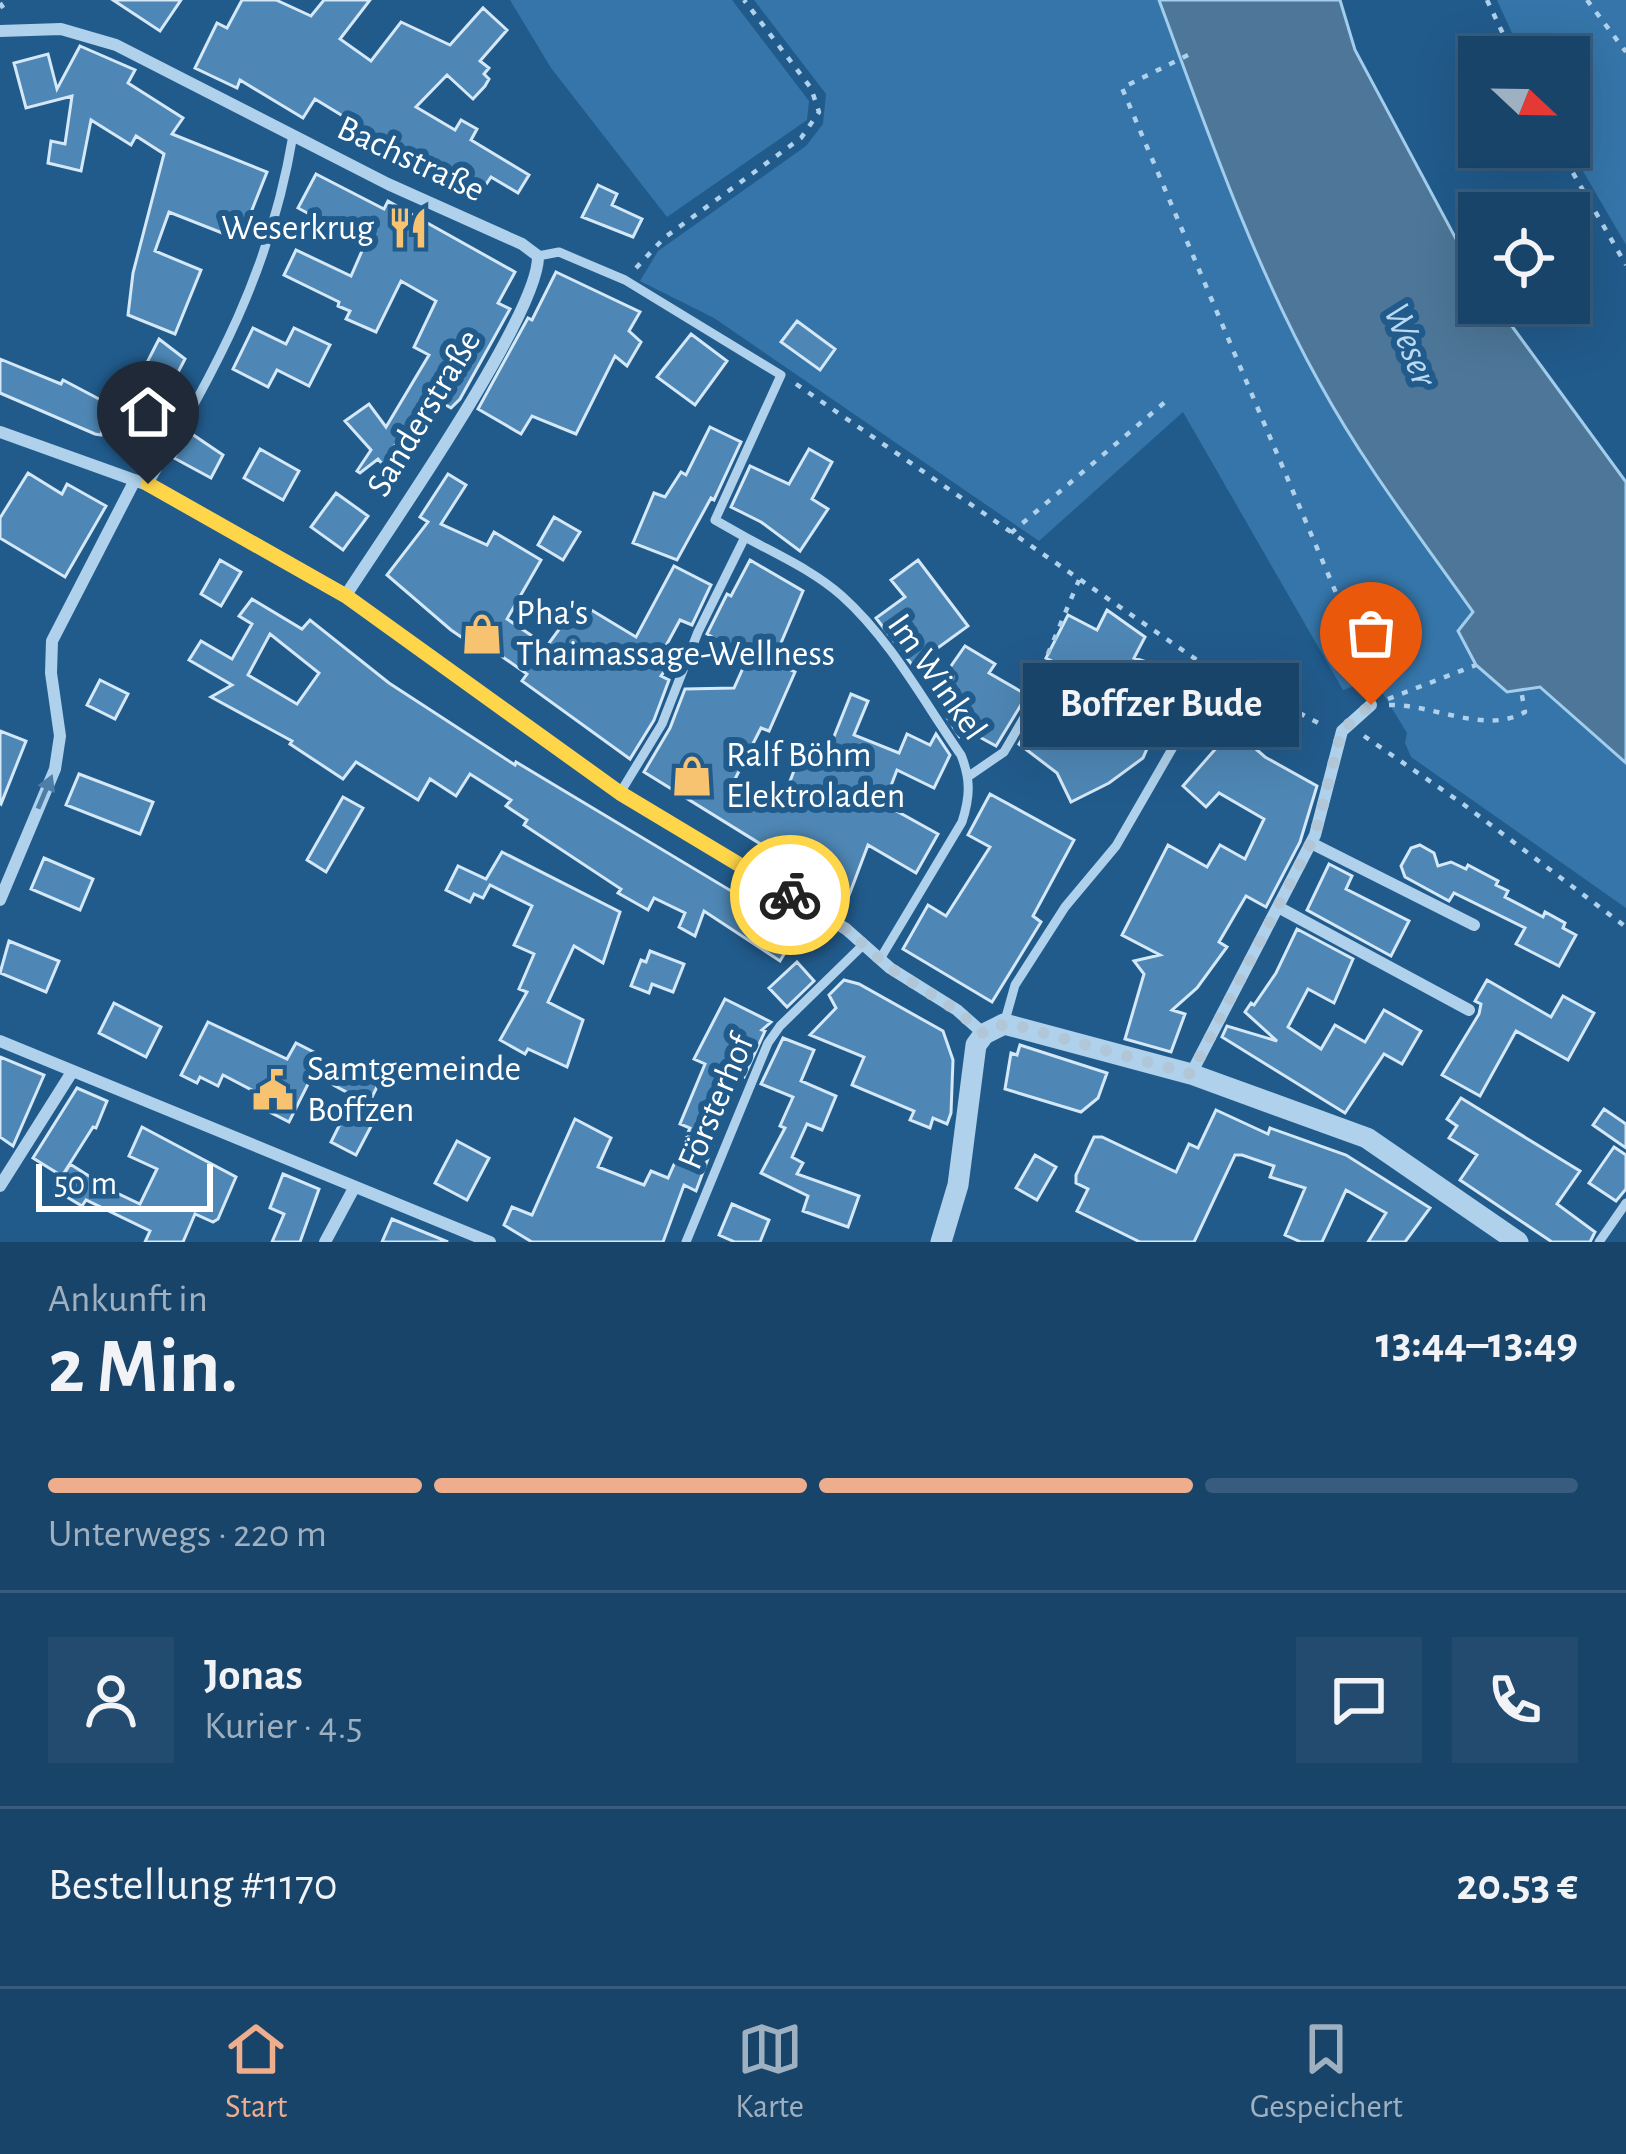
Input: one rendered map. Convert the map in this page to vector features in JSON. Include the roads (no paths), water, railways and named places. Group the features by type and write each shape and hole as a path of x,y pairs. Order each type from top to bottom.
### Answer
{"street":[{"name":"Bachstraße","path":"0,31 61,29 89,35 522,244 538,256"},
{"name":"Sanderstraße","path":"346,596 485,376 535,281 538,256"},
{"path":"0,432 141,482 346,596 620,793 846,929 880,959 956,1010 994,1029 1191,1074 1367,1138 1518,1242"},
{"path":"0,900 55,769 60,736 51,673 52,641 141,482"},
{"path":"1191,1074 1310,843 1342,730 1371,705"},
{"path":"1310,843 1474,925"},
{"path":"1278,907 1469,1010"},
{"path":"941,1242 958,1184 973,1062 994,1029"},
{"path":"0,1041 490,1242"},
{"path":"0,1186 71,1072"},
{"path":"325,1242 354,1188"}],"lane":[{"path":"141,482 214,372 243,313 266,253 293,136"},
{"name":"Bachstraße","path":"538,256 560,252 625,280 781,375 715,520 745,538"},
{"path":"620,793 662,724 698,632 745,538"},
{"name":"Im Winkel","path":"745,538 806,570 841,595 877,633 961,755 970,776 970,800 962,822 880,959"},
{"path":"994,1029 1065,907 1115,846 1191,716 1221,675"},
{"path":"970,776 1004,752 1043,686"},
{"name":"Försterhof","path":"686,1242 769,1043 780,1026 863,944"},
{"path":"1599,1242 1626,1203"}],"water":[{"name":"Weser","path":"1159,0 1340,0 1355,50 1458,243 1458,324 1510,324 1626,482 1626,763 1540,687 1507,692 1476,665 1458,631 1473,612 1354,442 1319,382 1272,290"}],"place":[{"name":"Weserkrug","path":"408,228"},
{"name":"Pha's Thaimassage-Wellness","path":"482,634"},
{"name":"Boffzer Bude","path":"1371,705"},
{"name":"Ralf Böhm Elektroladen","path":"692,776"},
{"name":"Samtgemeinde Boffzen","path":"273,1090"}]}
